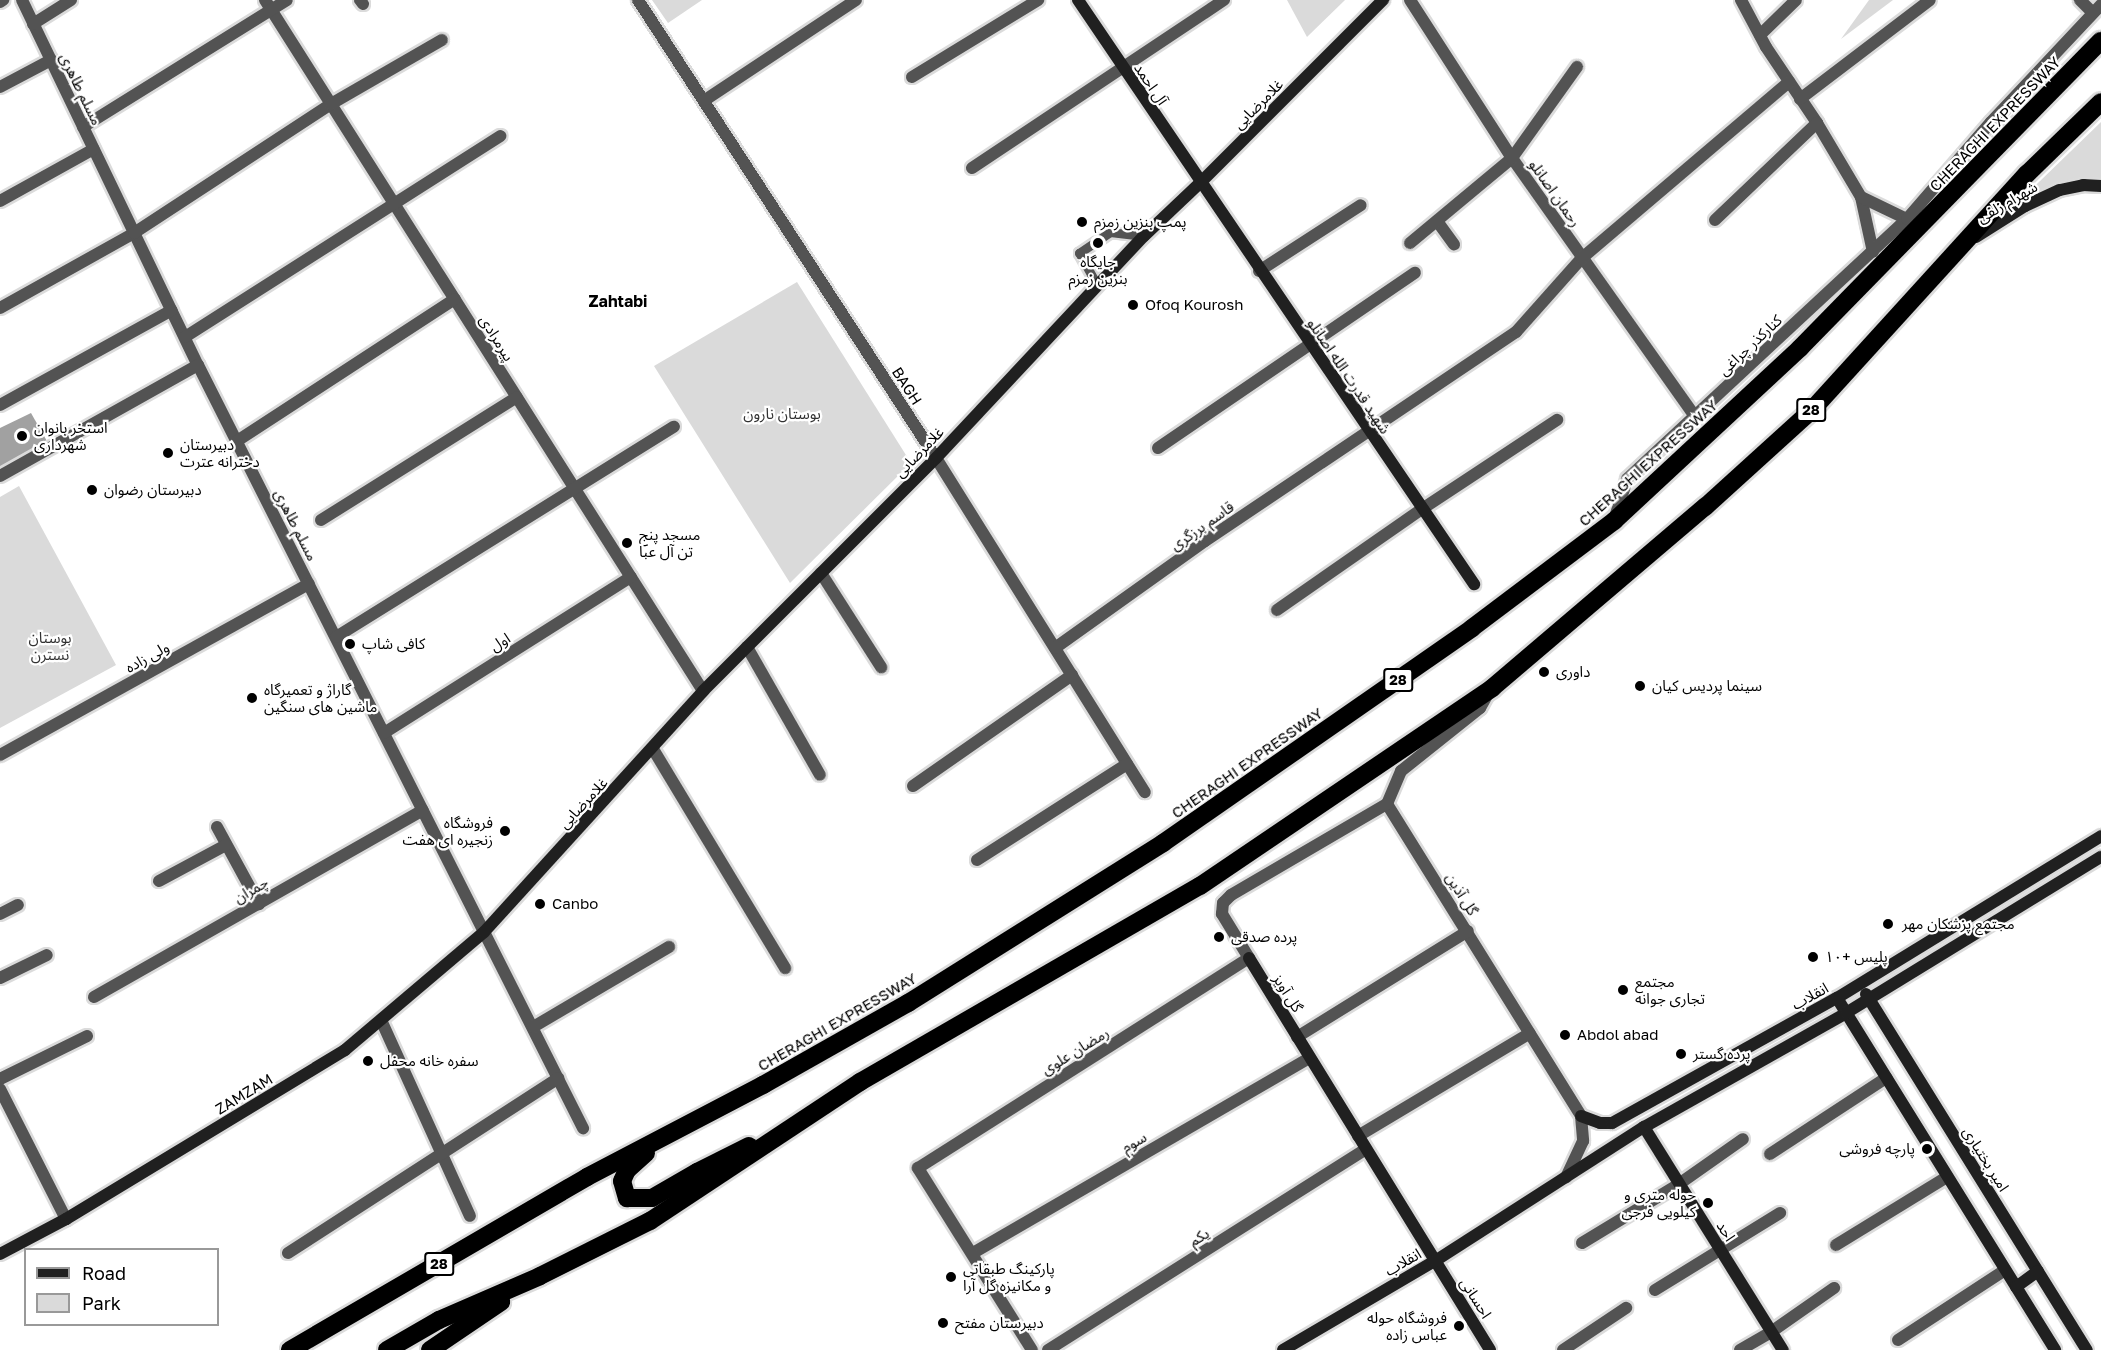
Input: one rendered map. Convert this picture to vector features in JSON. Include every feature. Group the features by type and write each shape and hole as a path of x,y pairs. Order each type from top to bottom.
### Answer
{"highway":[{"name":"CHERAGHI EXPRESSWAY","path":"290,1350 587,1177 763,1085 908,1003 1163,843 1472,628 1614,521 1806,342 2101,41"},
{"name":"28","path":"387,1350 439,1320 540,1276 650,1221 860,1083 1200,886 1492,688 1705,507 1810,411 2027,174 2101,102"},
{"path":"668,1133 627,1170 622,1181 627,1198 652,1198 742,1148 780,1134"},
{"path":"430,1350 540,1276"}],"street":[{"name":"مسلم طاهری","path":"22,0 184,337 583,1128"},
{"path":"33,24 71,0"},
{"path":"83,127 268,5 287,0"},
{"name":"BAGH","path":"638,0 936,458 1145,792"},
{"path":"705,100 856,0"},
{"path":"912,77 1038,0"},
{"name":"آل احمد","path":"1078,0 1200,183"},
{"name":"غلامرضایی","path":"484,932 703,691 936,458 1144,236 1383,0"},
{"name":"رحمان اصانلو","path":"1410,0 1512,158 1695,416"},
{"path":"1741,0 1760,35 1817,123 1861,197 1873,252"},
{"path":"1760,35 1796,0"},
{"path":"1800,99 1930,0"},
{"path":"2080,0 2097,9"},
{"path":"972,168 1217,2"},
{"name":"پیرمرادی","path":"268,5 703,691"},
{"name":"کنارکذر چراغی","path":"1614,521 1627,479 1907,219 1991,122 2097,9"},
{"path":"0,308 135,233 331,104 442,40"},
{"path":"0,87 51,60"},
{"path":"1410,243 1512,158 1577,67"},
{"name":"قاسم برزگری","path":"1055,648 1205,541 1516,332 1582,258 1789,82"},
{"path":"1715,220 1817,123"},
{"path":"184,337 500,136"},
{"path":"0,201 94,149"},
{"name":"شهید قدرت الله اصانلو","path":"1200,183 1474,584"},
{"name":"شهرام زلفی","path":"1965,243 2025,206 2060,190 2083,185 2101,186"},
{"path":"1861,197 1907,219"},
{"path":"1259,271 1361,205"},
{"path":"1437,221 1454,244"},
{"path":"1158,448 1415,273"},
{"path":"237,441 455,299"},
{"path":"0,405 172,309"},
{"path":"0,476 198,365"},
{"path":"321,520 517,398"},
{"path":"1277,610 1422,508 1557,420"},
{"path":"336,637 674,427"},
{"path":"821,573 881,667"},
{"name":"اول","path":"384,733 631,577"},
{"name":"ولی زاده","path":"0,756 309,584"},
{"path":"747,647 820,775"},
{"path":"913,786 1072,675"},
{"path":"1387,804 1401,771 1480,708 1492,688"},
{"path":"652,749 785,968"},
{"path":"977,860 1127,764"},
{"name":"گل آذین","path":"1387,804 1581,1116"},
{"name":"گل آویز","path":"1387,804 1231,895 1223,903 1222,914 1435,1261"},
{"name":"چمران","path":"94,997 423,810"},
{"path":"217,827 259,903"},
{"name":"انقلاب","path":"1581,1116 1600,1124 1612,1123 1861,984 2101,837"},
{"path":"159,881 226,845"},
{"name":"انقلاب","path":"1283,1350 1435,1261 1644,1127 1846,1013 2101,857"},
{"path":"0,914 18,905"},
{"path":"1297,1037 1468,931"},
{"name":"ZAMZAM","path":"0,1254 66,1219 345,1050 484,932"},
{"path":"533,1027 669,947"},
{"path":"0,978 47,955"},
{"name":"رمضان علوی","path":"974,1253 918,1168 1249,958"},
{"name":"امیر بختیاری","path":"1861,984 2087,1350"},
{"path":"1837,998 2055,1350"},
{"path":"381,1020 470,1216"},
{"path":"1358,1136 1530,1033"},
{"path":"0,1079 87,1036"},
{"name":"سوم","path":"974,1253 1310,1058"},
{"path":"288,1253 558,1078"},
{"path":"1770,1154 1886,1078"},
{"path":"0,1089 66,1219"},
{"path":"1566,1177 1583,1141 1581,1116"},
{"name":"احد","path":"1644,1127 1783,1350"},
{"path":"1582,1243 1679,1184 1743,1139"},
{"name":"یکم","path":"1048,1350 1366,1149"},
{"path":"1836,1245 1947,1177"},
{"path":"1655,1290 1780,1213"},
{"path":"974,1253 1032,1350"},
{"name":"احسانی","path":"1435,1261 1490,1350"},
{"path":"1898,1340 2005,1270"},
{"path":"2016,1287 2038,1271"},
{"path":"1740,1350 1771,1332 1834,1288"},
{"path":"1563,1350 1626,1308"}],"lane":[{"path":"1096,285 1079,253 1110,232 1144,236"}],"green space":[{"path":"652,0 702,0 668,23"},
{"path":"1287,0 1345,0 1307,37"},
{"path":"1869,0 1893,0 1841,39"},
{"path":"2101,122 2101,181 2079,179 2055,184 2041,190 2005,215"},
{"name":"بوستان نارون","path":"797,282 911,463 790,583 654,366"},
{"name":"بوستان نسترن","path":"19,486 116,665 0,728 0,497"}],"shaded area":[{"name":"استخر بانوان شهرداری","path":"31,413 48,443 0,468 0,428"}],"place":[{"name":"پمپ بنزین زمزم","path":"1082,222"},
{"name":"جایگاه بنزین زمزم","path":"1098,243"},
{"name":"Ofoq Kourosh","path":"1133,305"},
{"name":"استخر بانوان شهرداری","path":"22,436"},
{"name":"دبیرستان دخترانه عترت","path":"168,453"},
{"name":"دبیرستان رضوان","path":"92,490"},
{"name":"مسجد پنج تن آل عبا","path":"627,543"},
{"name":"کافی شاپ","path":"350,644"},
{"name":"داوری","path":"1544,672"},
{"name":"سینما پردیس کیان","path":"1640,686"},
{"name":"گاراژ و تعمیرگاه ماشین های سنگین","path":"252,698"},
{"name":"فروشگاه زنجیره ای هفت","path":"505,831"},
{"name":"Canbo","path":"540,904"},
{"name":"مجتمع پزشکان مهر","path":"1888,924"},
{"name":"پرده صدقی","path":"1219,937"},
{"name":"پلیس +۱۰","path":"1813,957"},
{"name":"مجتمع تجاری جوانه","path":"1623,990"},
{"name":"Abdol abad","path":"1565,1035"},
{"name":"پرده گستر","path":"1681,1054"},
{"name":"سفره خانه محفل","path":"368,1061"},
{"name":"پارچه فروشی","path":"1927,1149"},
{"name":"حوله متری و کیلویی فرجی","path":"1708,1203"},
{"name":"پارکینگ طبقاتی و مکانیزه گل آرا","path":"951,1277"},
{"name":"دبیرستان مفتح","path":"943,1323"},
{"name":"فروشگاه حوله عباس زاده","path":"1459,1326"}],"district":[{"name":"Zahtabi","path":"618,301"}]}
